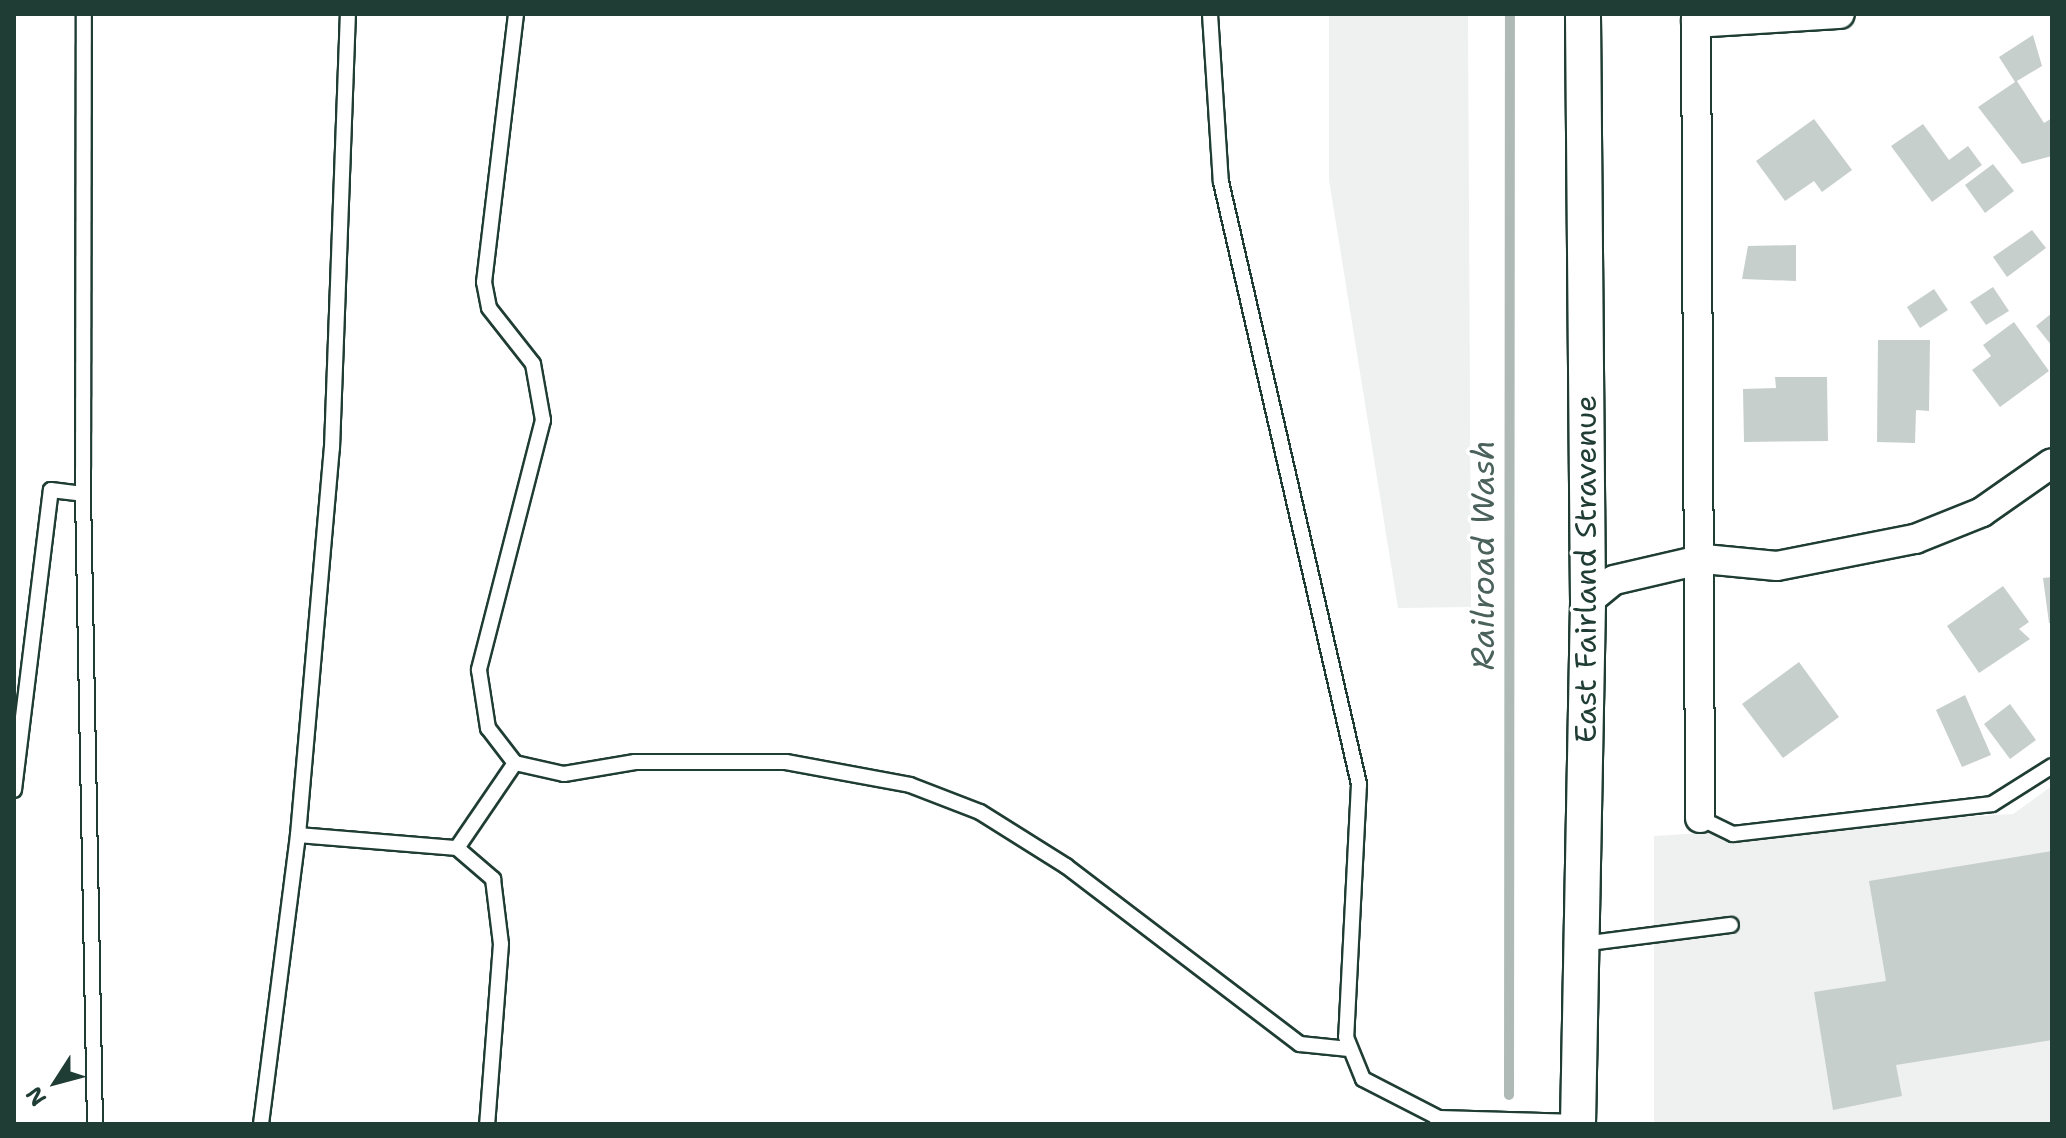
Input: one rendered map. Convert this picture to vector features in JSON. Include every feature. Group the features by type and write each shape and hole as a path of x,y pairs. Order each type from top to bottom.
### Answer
{"street":[{"name":"East Fairland Stravenue","path":"1578,1123 1588,601 1583,14"},
{"path":"1700,818 1704,559 1696,18 1840,14"},
{"path":"1588,601 1614,580 1704,559 1777,566 1915,539 1982,512 2052,463"}],"lane":[{"path":"84,14 83,494 95,1124"},
{"path":"261,1124 298,835 332,448 348,14"},
{"path":"516,14 484,282 489,308 533,364 543,420 479,670 488,728 515,763 564,774 635,762 786,762 910,785 980,812 1066,866 1300,1044 1349,1049"},
{"path":"1210,14 1221,182 1359,784 1345,986 1349,1049 1363,1079 1438,1121 1578,1123"},
{"path":"14,790 51,490 83,494"},
{"path":"457,848 515,763"},
{"path":"1700,818 1733,834 1992,804 2052,766"},
{"path":"298,835 457,848 493,879 501,944 487,1124"},
{"path":"1581,944 1731,925"}],"shaded area":[{"path":"1329,14 1468,14 1471,607 1398,608 1329,180"},
{"path":"2052,786 2052,1124 1654,1124 1654,836 2013,814"}],"building":[{"path":"2033,35 2042,66 2017,81 2044,123 2052,118 2052,156 2022,164 1978,107 2015,82 1999,57"},
{"path":"1814,119 1852,170 1822,192 1814,181 1785,201 1756,161"},
{"path":"1923,124 1949,160 1968,146 1982,165 1932,202 1891,146"},
{"path":"1993,164 2014,191 1985,213 1965,185"},
{"path":"2032,230 2046,248 2007,277 1993,257"},
{"path":"1796,245 1796,281 1742,279 1748,246"},
{"path":"1993,287 2009,311 1986,325 1970,302"},
{"path":"1934,289 1948,310 1920,328 1907,307"},
{"path":"2052,313 2052,346 2036,326"},
{"path":"2014,322 2049,371 2000,407 1972,370 1991,356 1983,345"},
{"path":"1878,340 1930,340 1929,411 1916,410 1915,443 1877,442"},
{"path":"1775,377 1827,377 1828,441 1744,442 1743,389 1776,388"},
{"path":"2052,577 2052,623 2049,623 2043,578"},
{"path":"2003,586 2029,622 2019,629 2030,639 1979,673 1947,626"},
{"path":"1799,662 1839,717 1783,758 1742,704"},
{"path":"1965,695 1991,755 1962,767 1936,710"},
{"path":"2010,704 2036,740 2010,759 1984,724"},
{"path":"2052,851 2052,1040 1896,1065 1902,1096 1833,1110 1814,992 1886,981 1869,881"}],"waterway":[{"name":"Railroad Wash","path":"1509,1095 1510,14"}]}
